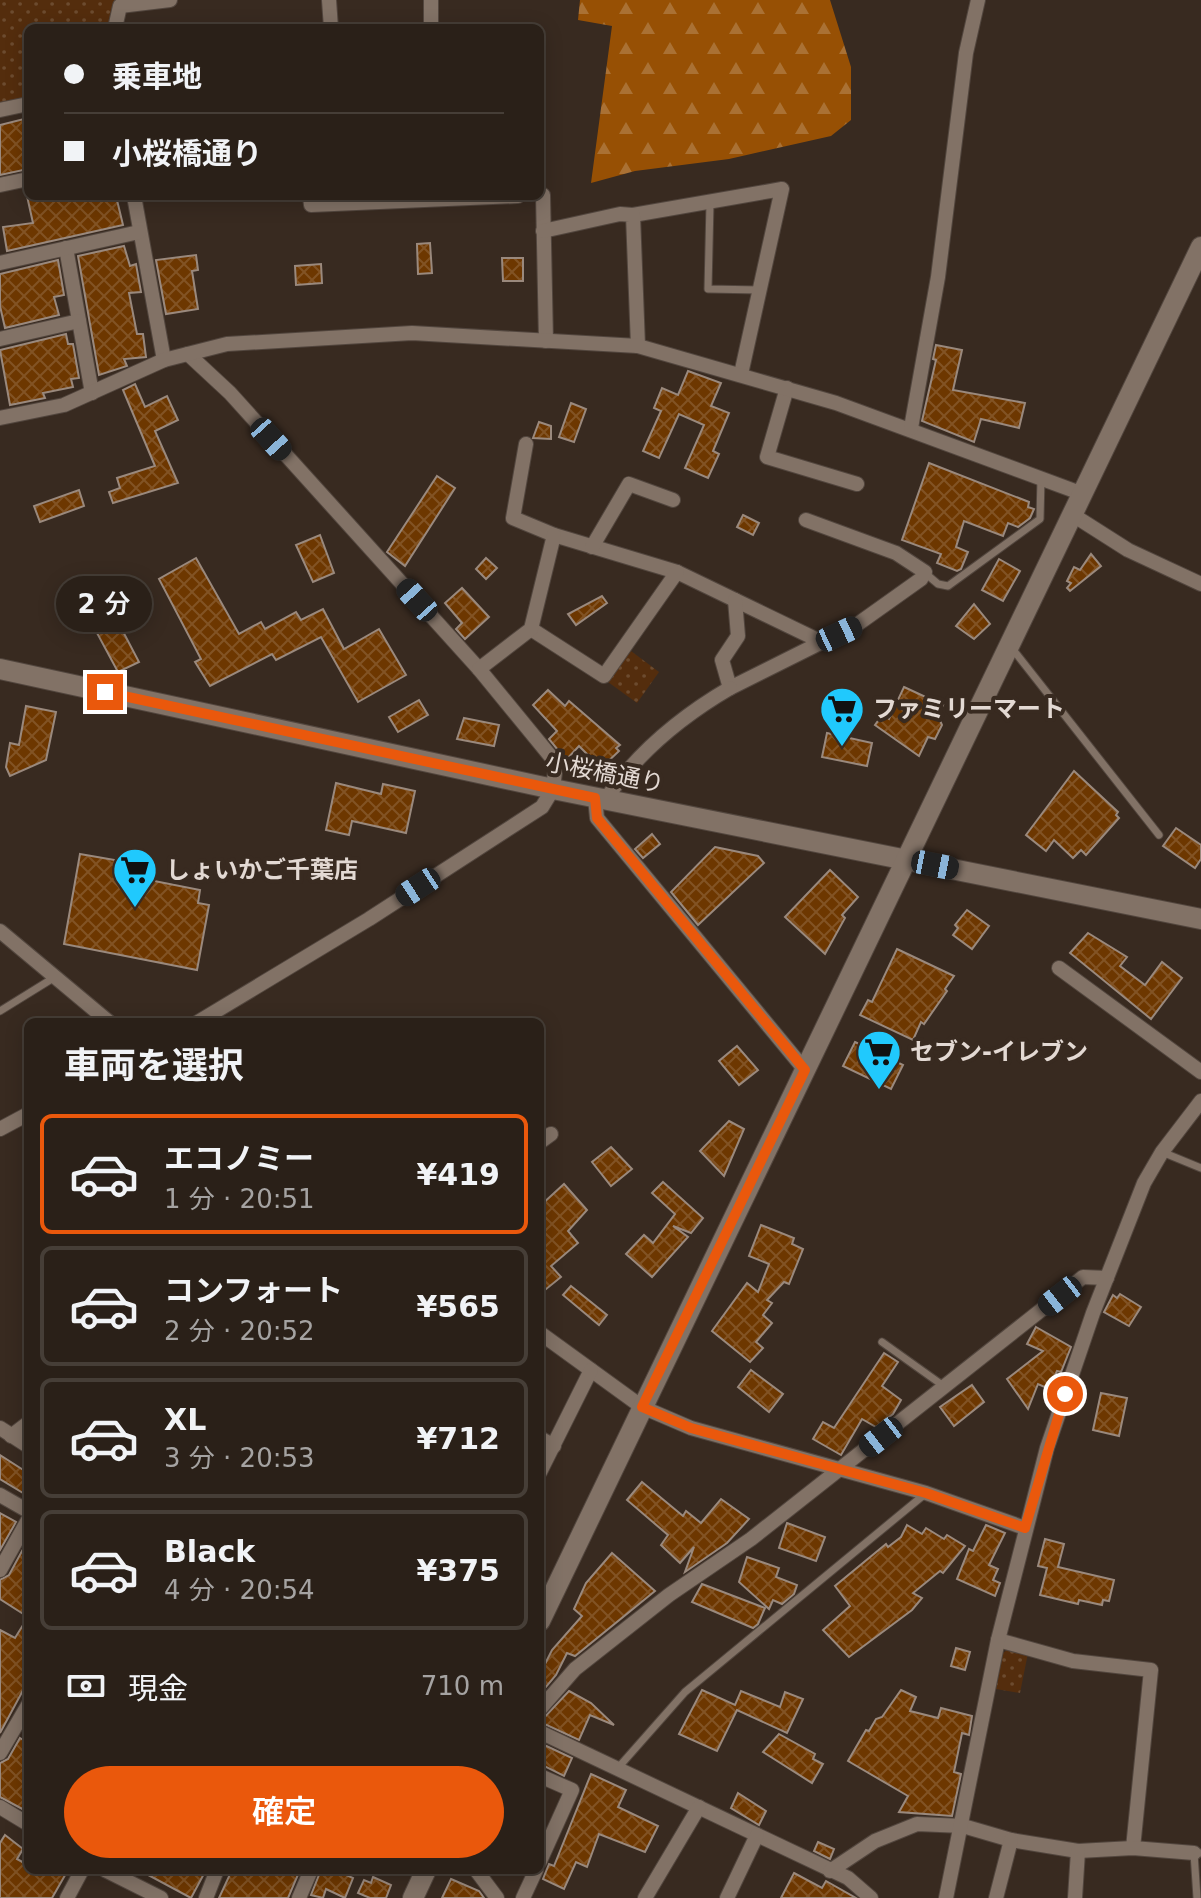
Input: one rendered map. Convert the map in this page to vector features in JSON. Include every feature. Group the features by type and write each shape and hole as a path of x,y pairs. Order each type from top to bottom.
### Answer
{"street":[{"path":"116,24 121,3 170,0"},
{"path":"329,0 331,24"},
{"path":"431,0 431,24"},
{"path":"911,428 938,277 966,53 978,0"},
{"path":"0,110 24,105"},
{"path":"0,185 24,180"},
{"path":"543,231 620,214 633,215 782,189 741,374"},
{"path":"135,200 164,360"},
{"path":"310,200 311,205 396,200"},
{"path":"543,200 546,341"},
{"path":"633,215 638,346"},
{"path":"0,263 139,232"},
{"path":"544,1613 1201,247"},
{"path":"66,248 92,393"},
{"path":"0,339 79,321"},
{"path":"0,418 64,405 164,360 227,344 412,333 638,346 741,374 911,428 1083,494"},
{"path":"188,354 230,393 479,669 556,763 553,789 542,807 369,919 205,1018"},
{"path":"787,388 767,457 857,484"},
{"path":"526,444 513,518 554,535 677,572 822,642"},
{"path":"592,547 629,484 673,500"},
{"path":"1073,515 1128,550 1201,584"},
{"path":"805,1070 597,818 600,799 688,713 730,688 855,626 921,579 925,572 896,553 806,520"},
{"path":"479,669 531,629 554,535"},
{"path":"531,629 604,676 677,572"},
{"path":"730,688 722,660 738,636 735,600"},
{"name":"小桜橋通り","path":"0,669 600,799 1201,919"},
{"path":"0,931 104,1018"},
{"path":"1059,968 1201,1072"},
{"path":"946,1898 963,1826 998,1640 1047,1448 1144,1183 1162,1152 1199,1107"},
{"path":"0,1129 24,1116"},
{"path":"544,1704 575,1669 669,1595 751,1539 1083,1277 1107,1278"},
{"path":"544,1336 642,1407 691,1428 926,1493 1025,1528"},
{"path":"544,1465 591,1370"},
{"path":"5,1432 24,1425"},
{"path":"5,1432 24,1444"},
{"path":"544,1440 554,1446"},
{"path":"0,1495 24,1509"},
{"path":"0,1570 24,1527"},
{"path":"998,1640 1073,1661 1151,1670 1133,1848"},
{"path":"0,1753 24,1718"},
{"path":"544,1734 848,1878 871,1898"},
{"path":"544,1778 572,1790 544,1852"},
{"path":"0,1807 24,1822"},
{"path":"645,1898 699,1807"},
{"path":"830,1871 875,1841 917,1824 963,1826 1011,1840 1078,1851 1133,1848 1198,1853"},
{"path":"727,1898 757,1835"},
{"path":"996,1898 1011,1840"},
{"path":"1075,1898 1078,1851"},
{"path":"67,1898 80,1874"},
{"path":"113,1874 161,1898"},
{"path":"206,1898 215,1874"},
{"path":"299,1898 309,1874"},
{"path":"413,1898 424,1874"},
{"path":"479,1874 497,1898"},
{"path":"523,1898 534,1874"}],"lane":[{"path":"710,202 708,289 760,290"},
{"path":"925,572 938,584 948,586 1040,519 1041,478"},
{"path":"1010,645 1159,835"},
{"path":"0,1011 55,977"},
{"path":"1162,1152 1201,1168"},
{"path":"882,1342 945,1387"},
{"path":"617,1769 685,1692 926,1493"},
{"path":"1197,1898 1198,1853"}],"shaded area":[{"path":"0,0 117,0 111,24 24,24 24,98 0,103"},
{"path":"631,651 659,672 637,703 608,682"},
{"path":"1010,1648 1028,1653 1020,1693 996,1689 1003,1653"}],"green space":[{"path":"580,0 830,0 851,67 851,120 831,136 729,159 635,171 591,183 612,26 578,20"}],"building":[{"path":"24,119 24,170 0,175 0,125"},
{"path":"28,200 117,200 123,225 7,251 3,227 33,223"},
{"path":"430,243 432,273 418,274 417,244"},
{"path":"124,246 130,266 136,264 141,292 129,293 137,334 143,334 146,357 124,359 127,366 99,375 78,256"},
{"path":"196,255 198,270 192,271 198,309 166,314 156,260"},
{"path":"502,258 523,258 523,281 503,281"},
{"path":"58,260 64,295 54,297 59,315 5,328 0,306 0,274"},
{"path":"321,264 322,283 296,285 295,266"},
{"path":"66,334 68,344 73,344 79,378 71,379 73,387 43,393 45,398 10,405 0,350"},
{"path":"936,345 962,350 953,390 1025,403 1019,428 981,419 974,442 922,421 936,360 933,359"},
{"path":"688,371 721,383 711,406 729,413 713,451 719,454 708,478 685,468 704,425 679,414 659,458 643,451 661,411 654,408 662,388 678,395"},
{"path":"135,384 145,407 167,396 178,420 155,431 178,483 113,503 109,492 120,488 117,478 155,466 123,390"},
{"path":"571,403 586,409 574,442 559,437"},
{"path":"539,422 551,426 551,439 533,438"},
{"path":"929,463 1029,502 1028,507 1034,509 1030,518 1018,527 1008,523 1003,536 964,521 956,547 968,552 961,569 957,571 937,563 941,554 902,540"},
{"path":"437,476 455,488 405,566 387,552"},
{"path":"79,490 84,506 40,522 34,506"},
{"path":"743,515 759,523 753,535 737,527"},
{"path":"320,535 334,573 313,582 296,545"},
{"path":"1091,554 1101,566 1070,591 1067,588 1071,583 1067,581 1074,567 1080,570"},
{"path":"196,558 239,634 261,622 265,629 296,612 301,620 323,609 344,649 379,629 406,675 358,702 321,637 276,660 272,654 210,686 195,662 201,659 159,579"},
{"path":"486,558 497,568 486,579 476,569"},
{"path":"999,559 1020,571 1003,601 982,590"},
{"path":"462,588 489,617 465,639 456,629 462,623 445,603"},
{"path":"602,596 607,603 576,625 568,614"},
{"path":"974,604 990,624 974,639 956,626"},
{"path":"118,622 139,662 118,672 97,633"},
{"path":"904,687 943,705 938,716 942,725 935,739 928,737 919,756 875,725 883,714 889,719"},
{"path":"548,690 565,706 569,701 620,745 616,748 619,751 601,768 579,746 566,760 549,739 557,731 533,705"},
{"path":"419,700 428,715 398,732 389,717"},
{"path":"26,706 56,712 46,760 10,776 6,767 10,743 19,745"},
{"path":"464,718 499,725 494,746 457,739"},
{"path":"827,733 872,743 867,766 822,757"},
{"path":"1074,771 1118,812 1116,815 1119,818 1086,855 1081,850 1073,858 1054,840 1046,851 1026,835"},
{"path":"336,783 381,794 383,784 415,791 406,833 352,821 349,835 326,830"},
{"path":"1176,828 1201,845 1201,859 1195,868 1163,846"},
{"path":"652,834 660,844 643,858 635,849"},
{"path":"715,847 758,856 764,863 698,925 671,892"},
{"path":"80,854 132,863 129,876 200,890 198,903 209,905 197,970 64,944"},
{"path":"830,870 858,897 842,915 845,918 825,954 785,917"},
{"path":"967,910 989,926 972,949 953,935 958,928 955,925"},
{"path":"1088,933 1127,957 1120,966 1145,985 1162,962 1182,978 1151,1019 1070,953"},
{"path":"897,949 954,976 924,1024 921,1022 913,1040 860,1015 868,1000 872,1002"},
{"path":"855,1042 903,1065 891,1089 843,1066"},
{"path":"737,1046 758,1070 739,1085 719,1061"},
{"path":"729,1121 744,1129 724,1176 700,1151"},
{"path":"611,1147 632,1169 611,1186 592,1162"},
{"path":"663,1182 703,1218 691,1233 673,1226 688,1237 652,1277 626,1254 644,1235 653,1243 675,1214 652,1193"},
{"path":"564,1184 587,1210 568,1231 578,1243 551,1266 561,1277 544,1291 544,1202"},
{"path":"761,1225 794,1238 792,1244 803,1249 789,1284 784,1282 767,1300 772,1303 763,1315 772,1323 756,1342 763,1348 750,1362 712,1331 747,1283 758,1292 769,1264 749,1256"},
{"path":"571,1286 607,1315 599,1325 563,1295"},
{"path":"1120,1294 1141,1307 1129,1326 1104,1312 1113,1295 1117,1298"},
{"path":"1036,1327 1071,1347 1061,1372 1057,1371 1049,1389 1038,1384 1028,1409 1007,1379 1043,1351 1027,1344"},
{"path":"884,1353 898,1362 882,1386 901,1400 893,1414 876,1427 862,1419 841,1455 813,1439 823,1422 834,1428"},
{"path":"751,1370 783,1394 769,1412 738,1387"},
{"path":"972,1385 984,1402 954,1426 940,1407"},
{"path":"1101,1393 1127,1398 1119,1436 1093,1430"},
{"path":"0,1455 24,1470 24,1494 0,1479"},
{"path":"642,1482 683,1516 686,1511 701,1523 721,1499 749,1519 727,1543 685,1572 694,1547 680,1563 661,1545 668,1535 627,1500"},
{"path":"0,1513 16,1522 0,1550"},
{"path":"787,1523 825,1537 816,1561 779,1548"},
{"path":"907,1525 922,1534 926,1528 944,1539 947,1535 965,1546 943,1573 940,1571 913,1593 922,1598 912,1610 849,1657 823,1630 850,1606 835,1586 886,1544 888,1547 901,1537"},
{"path":"986,1525 1005,1533 989,1565 998,1569 993,1580 1000,1583 995,1596 957,1579 969,1549 973,1551"},
{"path":"1045,1539 1064,1544 1058,1567 1114,1580 1109,1601 1103,1600 1102,1605 1079,1600 1078,1604 1040,1595 1047,1568 1038,1566"},
{"path":"24,1547 24,1614 0,1599 0,1580 9,1575"},
{"path":"612,1553 655,1591 575,1656 567,1653 556,1675 544,1689 544,1666 552,1650 582,1616 574,1609 586,1583"},
{"path":"747,1557 779,1568 776,1577 797,1585 794,1594 782,1604 773,1600 769,1609 739,1582"},
{"path":"702,1584 765,1608 758,1624 753,1628 692,1602"},
{"path":"24,1623 24,1688 0,1733 0,1630 15,1638"},
{"path":"956,1648 970,1652 965,1670 951,1666"},
{"path":"702,1690 735,1705 741,1691 780,1707 785,1692 803,1699 787,1733 737,1710 717,1751 679,1734"},
{"path":"901,1690 916,1697 910,1711 938,1718 941,1708 972,1716 969,1735 962,1733 954,1772 961,1774 952,1816 899,1812 908,1796 848,1761 866,1730 869,1731 876,1719 882,1717"},
{"path":"569,1691 591,1703 614,1725 590,1715 579,1740 544,1724 544,1718"},
{"path":"779,1734 815,1754 813,1759 823,1764 812,1783 763,1752"},
{"path":"20,1738 24,1740 24,1810 0,1797 0,1763 8,1759"},
{"path":"544,1745 572,1758 564,1776 544,1766"},
{"path":"591,1774 626,1790 618,1807 658,1826 645,1852 599,1834 587,1867 576,1862 564,1889 543,1879 549,1864 554,1866"},
{"path":"738,1793 766,1811 759,1825 731,1808"},
{"path":"5,1835 23,1849 17,1859 24,1863 24,1874 66,1874 52,1898 0,1898 0,1843"},
{"path":"818,1842 834,1849 830,1859 814,1851"},
{"path":"794,1873 822,1888 826,1881 856,1898 781,1898"},
{"path":"146,1874 204,1874 191,1898"},
{"path":"230,1874 298,1874 288,1898 219,1898"},
{"path":"319,1874 344,1874 353,1878 345,1898 326,1889 323,1898 311,1895"},
{"path":"373,1877 391,1885 386,1898 370,1898 358,1893 364,1880 371,1883"},
{"path":"451,1879 479,1891 484,1898 442,1898"}],"place":[{"name":"ファミリーマート","path":"842,748"},
{"name":"しょいかご千葉店","path":"135,909"},
{"name":"セブン-イレブン","path":"879,1091"}],"route":[{"path":"105,692 595,798 597,818 805,1070 642,1407 691,1428 926,1493 1025,1528 1065,1394"}]}
